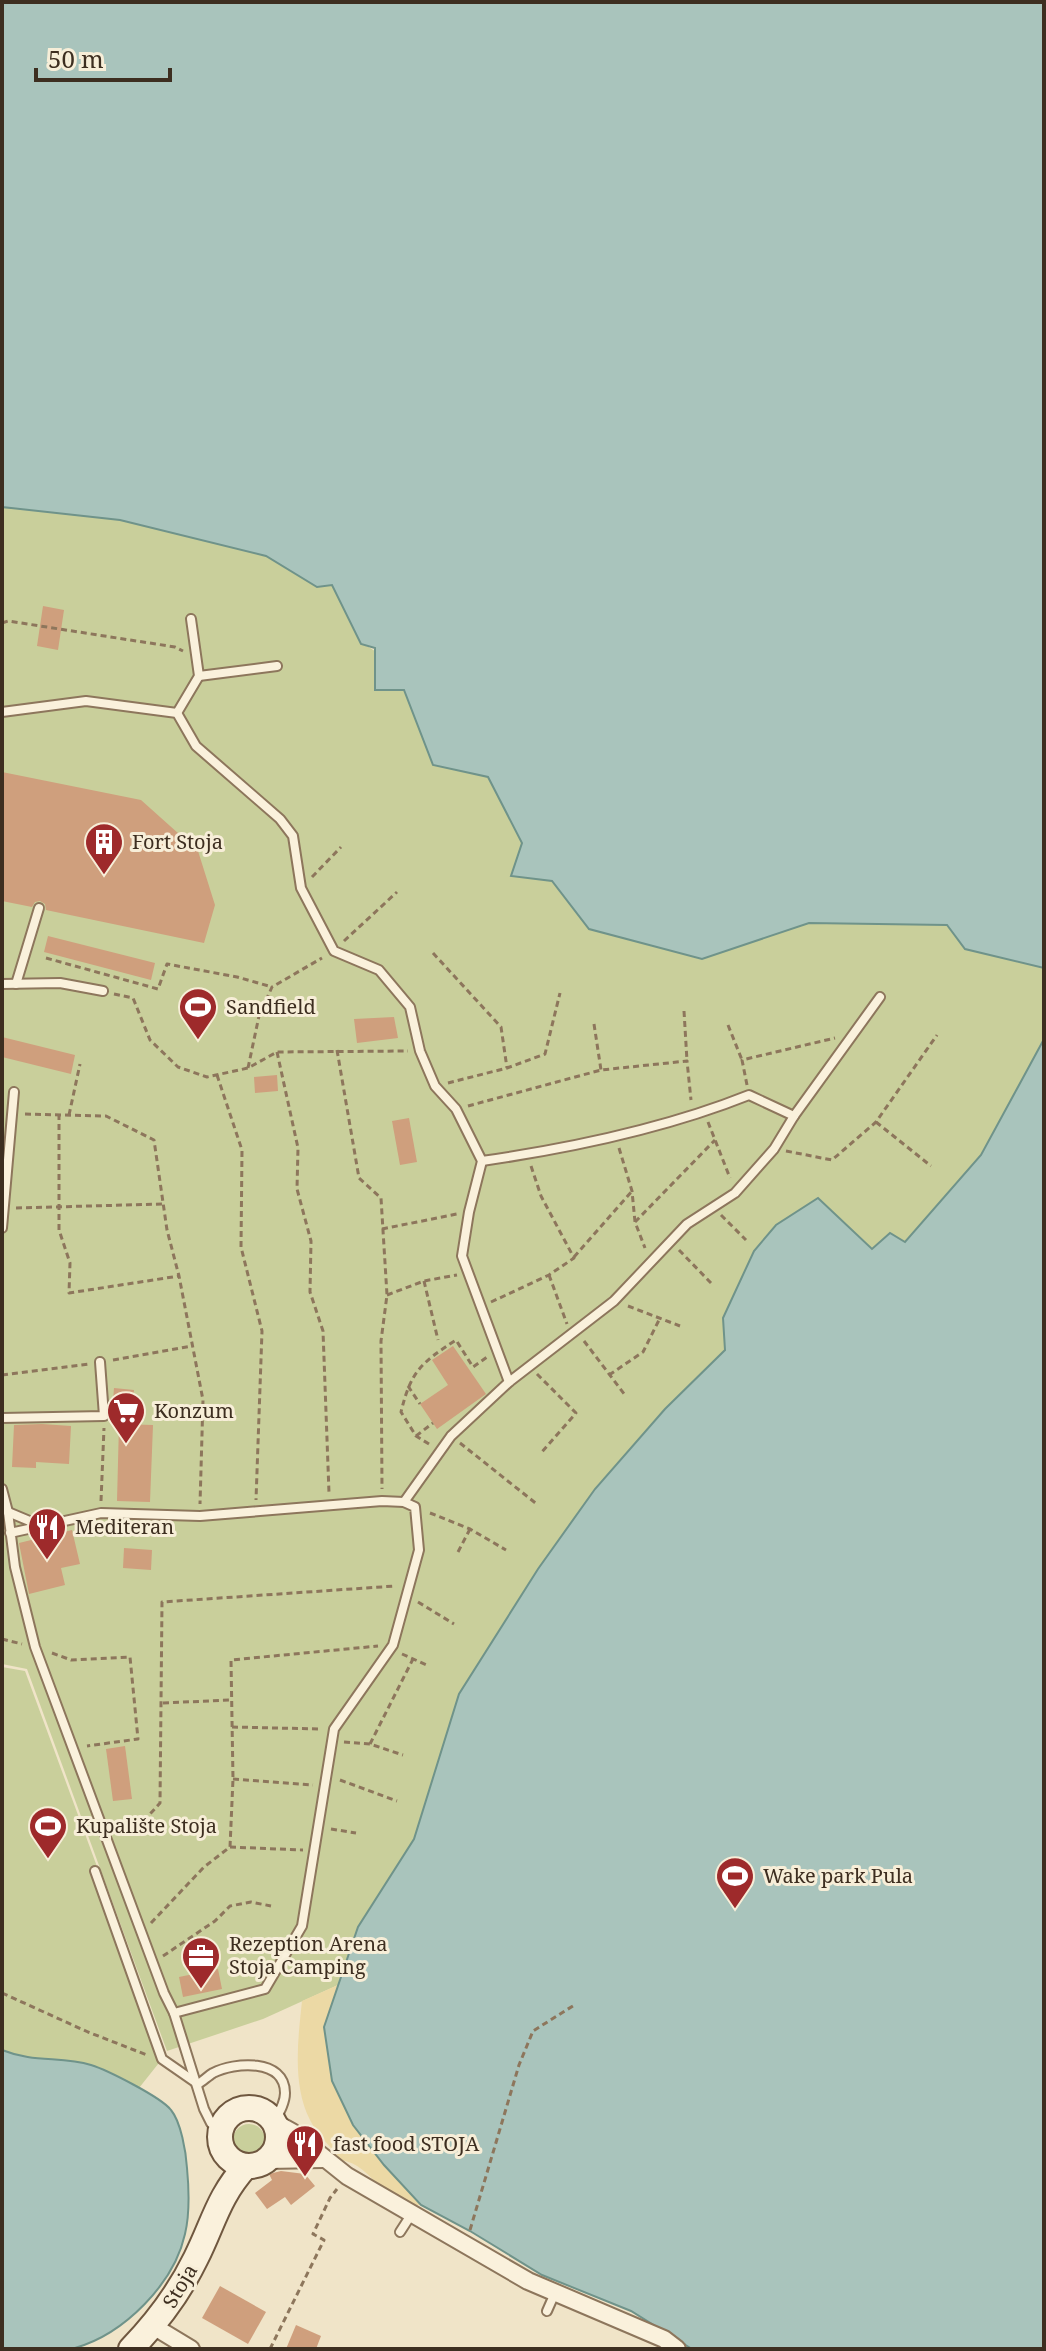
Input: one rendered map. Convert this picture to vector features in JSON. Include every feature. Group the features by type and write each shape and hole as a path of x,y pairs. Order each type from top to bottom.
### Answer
{"main road":[{"path":"240,2109 259,2110 274,2122 277,2146 229,2184 214,2213 225,2120 240,2109"},
{"path":"221,2139 233,2162 257,2163"},
{"name":"Stoja","path":"131,2349 161,2318 197,2257 214,2213"}],"street":[{"path":"274,2122 292,2132 347,2176 528,2281 664,2339 677,2349"},
{"path":"257,2163 323,2159"},
{"path":"153,2326 191,2349"}],"lane":[{"path":"177,713 199,676 191,619"},
{"path":"199,676 277,666"},
{"path":"2,712 86,701 177,713"},
{"path":"177,713 196,746 280,819 293,836 301,888 334,951 379,970 410,1007 420,1051 435,1086 456,1109 482,1161 462,1256 509,1382"},
{"path":"16,984 39,908"},
{"path":"2,984 60,983 103,991"},
{"path":"404,1502 451,1436 509,1382 614,1301 687,1224 735,1193 774,1149 794,1116 880,997"},
{"path":"2,1228 14,1092"},
{"path":"482,1161 616,1136 705,1113 749,1095 794,1116"},
{"path":"2,1418 104,1416 100,1362"},
{"path":"2,1489 15,1567 35,1647 174,2013 211,2123 221,2139"},
{"path":"10,1533 101,1513 200,1516 382,1501 404,1502 415,1507 419,1550 392,1647 334,1729 328,1781 302,1926 265,1989 174,2013"},
{"path":"8,1512 39,1525"},
{"path":"95,1871 162,2059 198,2084"},
{"path":"198,2084 212,2073 227,2068 262,2066 274,2071 284,2084 285,2092 284,2102 274,2122"},
{"path":"400,2232 411,2215"},
{"path":"547,2311 555,2293"}],"path":[{"path":"2,623 8,621 175,647 196,657"},
{"path":"301,888 341,847"},
{"path":"248,1068 259,1016 272,987 334,951 397,892"},
{"path":"433,953 501,1027 507,1068"},
{"path":"46,958 158,989 167,964 272,987"},
{"path":"103,991 133,998 150,1040 178,1067 207,1077 248,1068 277,1052 420,1051"},
{"path":"435,1086 507,1068 545,1054 560,993"},
{"path":"684,1011 693,1116"},
{"path":"594,1024 601,1070"},
{"path":"728,1025 742,1060 749,1095"},
{"path":"742,1060 854,1033"},
{"path":"774,1149 832,1160 876,1122 937,1035"},
{"path":"337,1050 359,1178 381,1198 387,1295 381,1341 382,1501"},
{"path":"277,1052 298,1148 297,1189 311,1241 310,1292 323,1331 329,1505"},
{"path":"456,1109 601,1070 687,1061"},
{"path":"69,1115 80,1064"},
{"path":"217,1075 242,1150 241,1247 262,1331 255,1511"},
{"path":"12,1113 106,1116 154,1140 163,1204 203,1400 200,1516"},
{"path":"705,1113 735,1193"},
{"path":"59,1114 59,1230 70,1263 69,1293 179,1276"},
{"path":"876,1122 931,1166"},
{"path":"616,1136 632,1191 635,1222 651,1263"},
{"path":"635,1222 715,1140"},
{"path":"527,1155 541,1196 574,1258"},
{"path":"482,1306 549,1275 574,1258 632,1191"},
{"path":"4,1208 163,1204"},
{"path":"713,1207 746,1240"},
{"path":"382,1229 469,1212"},
{"path":"672,1241 711,1283"},
{"path":"387,1295 424,1281 469,1273"},
{"path":"549,1275 573,1330 625,1395"},
{"path":"424,1281 438,1340"},
{"path":"614,1301 680,1326"},
{"path":"609,1375 643,1352 660,1318"},
{"path":"439,1451 416,1436 401,1412 408,1386 426,1360 456,1340 471,1368 498,1350"},
{"path":"529,1366 576,1413 541,1453"},
{"path":"408,1386 420,1404"},
{"path":"101,1513 104,1416"},
{"path":"416,1436 433,1423"},
{"path":"451,1436 537,1504"},
{"path":"415,1507 470,1529 506,1550"},
{"path":"458,1552 470,1529"},
{"path":"105,1833 141,1824 160,1803 162,1602 411,1585"},
{"path":"408,1596 454,1624"},
{"path":"2,1639 71,1660 130,1657 138,1739 74,1748"},
{"path":"230,1847 233,1779 231,1660 392,1647 429,1666"},
{"path":"370,1744 413,1659"},
{"path":"163,1703 230,1700"},
{"path":"232,1727 334,1729"},
{"path":"332,1741 370,1744 403,1755"},
{"path":"233,1779 328,1781 397,1801"},
{"path":"320,1827 356,1833"},
{"path":"142,1933 204,1867 230,1847 316,1850"},
{"path":"153,1963 215,1921 230,1906 251,1902 271,1906"},
{"path":"2,1993 88,2032 162,2059"},
{"path":"470,2231 519,2065 533,2031 576,2004"},
{"path":"270,2349 324,2240 313,2234 330,2198 347,2176"}],"green space":[{"path":"2,507 120,520 266,556 317,587 332,585 361,644 387,662 397,678 433,764 487,776 522,843 590,929 702,959 809,923 947,925 965,949 1044,968 1044,1039 981,1155 905,1242 873,1249 723,1318 725,1350 665,1409 459,1694 414,1839 358,1927 338,1985 263,2019 167,2051 27,1669 2,1664"},
{"name":"Kupalište Stoja","path":"2,1667 25,1671 166,2054 139,2088 91,2065 22,2058 2,2049"},
{"path":"249,2124 260,2129 265,2140 260,2151 249,2156 238,2151 233,2140 238,2129"}],"sand":[{"path":"338,1985 324,2027 332,2081 353,2125 421,2205 396,2200 362,2170 341,2160 316,2130 304,2106 298,2062 302,2001"}],"water":[{"path":"2,2 1044,2 1044,968 965,949 947,925 809,923 702,959 589,929 552,881 511,876 522,843 488,777 433,765 404,690 375,690 375,648 361,644 332,585 317,587 266,556 120,520 2,507"},
{"path":"1044,1039 1044,2349 692,2349 631,2311 542,2275 421,2205 353,2125 332,2081 324,2027 358,1927 414,1839 459,1694 538,1569 595,1489 665,1409 725,1350 723,1318 754,1251 776,1225 818,1198 872,1249 890,1233 905,1242 981,1155"},
{"path":"2,2050 25,2057 80,2062 121,2078 146,2091 171,2110 182,2138 188,2176 188,2218 179,2253 170,2271 128,2319 93,2341 75,2348 2,2349"}],"building":[{"path":"43,606 64,610 58,650 37,646"},
{"name":"Fort Stoja","path":"2,772 141,800 198,851 215,905 204,943 46,910 45,904 40,901 32,907 2,901"},
{"path":"48,936 155,963 151,980 44,952"},
{"path":"394,1017 398,1038 357,1043 354,1019"},
{"path":"2,1037 75,1055 71,1074 2,1057"},
{"path":"277,1075 278,1091 255,1093 254,1077"},
{"path":"409,1118 417,1162 400,1165 392,1121"},
{"path":"453,1346 486,1394 437,1429 420,1404 448,1385 432,1360"},
{"path":"114,1388 134,1390 132,1414 112,1413"},
{"path":"119,1424 153,1425 150,1502 117,1501"},
{"path":"14,1425 71,1426 69,1464 36,1462 36,1468 12,1467"},
{"path":"72,1530 80,1564 61,1568 65,1585 29,1594 19,1543"},
{"path":"124,1548 152,1550 151,1570 123,1568"},
{"path":"125,1746 132,1799 113,1801 106,1749"},
{"path":"218,1969 222,1989 183,1997 179,1977"},
{"path":"281,2171 305,2174 315,2186 291,2205 285,2197 267,2209 255,2193 272,2180 269,2174"},
{"path":"220,2286 266,2312 248,2344 202,2318"},
{"path":"296,2325 321,2336 316,2349 286,2349"}],"place":[{"name":"Fort Stoja","path":"104,876"},
{"name":"Sandfield","path":"198,1041"},
{"name":"Konzum","path":"126,1445"},
{"name":"Mediteran","path":"47,1561"},
{"name":"Kupalište Stoja","path":"48,1860"},
{"name":"Wake park Pula","path":"735,1910"},
{"name":"Rezeption Arena Stoja Camping","path":"201,1990"},
{"name":"fast food STOJA","path":"305,2178"}]}
